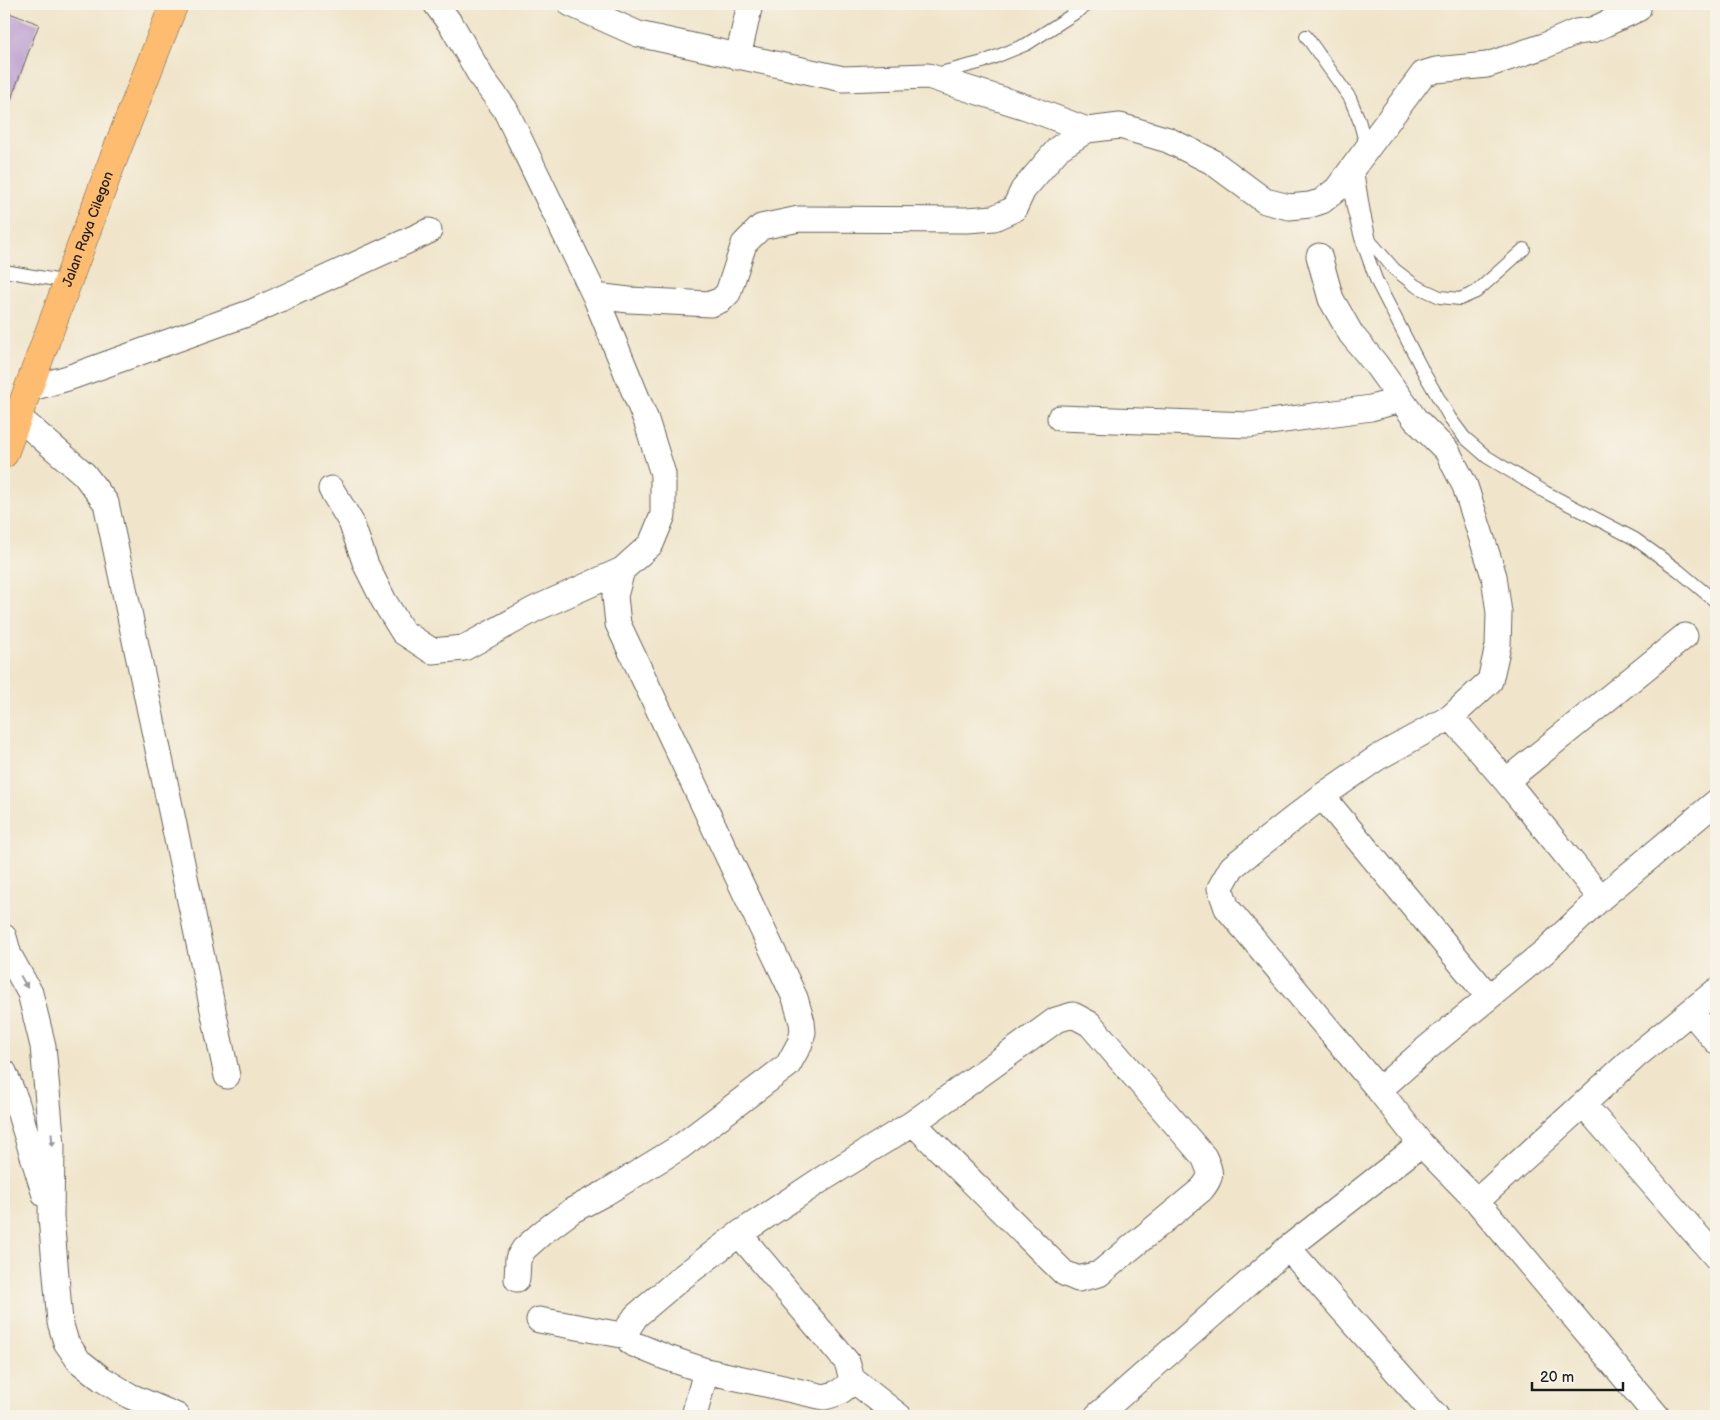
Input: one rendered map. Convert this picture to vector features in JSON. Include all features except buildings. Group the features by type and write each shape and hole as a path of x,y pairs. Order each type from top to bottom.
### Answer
{"highway":[{"name":"Jalan Raya Cilegon","path":"4,454 111,165 174,4"}],"street":[{"path":"331,489 351,522 366,565 384,601 403,632 432,651 464,648 535,610 622,570 651,544 663,515 663,474 646,420 595,296 504,109 482,78 454,29 436,4"},
{"path":"571,4 638,34 843,79 928,76 1029,108 1087,130"},
{"path":"738,57 750,4"},
{"path":"595,296 630,300 711,304 721,300 728,293 744,244 761,227 799,219 967,220 994,218 1014,209 1023,190 1059,148 1087,130 1120,126 1168,140 1211,161 1265,200 1289,207 1322,201 1337,189 1423,74 1436,70 1487,65 1544,46 1568,35 1592,30 1638,9"},
{"path":"28,389 68,378 252,312 429,231"},
{"path":"1319,256 1331,300 1351,334 1375,363 1415,419 1447,452 1465,486 1494,576 1500,613 1498,646 1490,681 1451,717 1377,758 1322,796 1232,867 1220,888 1227,908 1379,1090 1421,1144 1477,1201 1657,1416"},
{"path":"1060,418 1249,425 1372,408 1400,400"},
{"path":"18,417 84,474 106,503 227,1076"},
{"path":"517,1279 518,1259 524,1249 542,1233 573,1210 606,1193 680,1147 788,1064 800,1042 803,1032 795,998 618,624 615,596 622,570"},
{"path":"1506,781 1685,636"},
{"path":"1451,717 1506,781 1601,898"},
{"path":"1322,796 1489,997"},
{"path":"1379,1090 1544,952 1601,898 1716,802"},
{"path":"4,937 9,955 30,993 43,1046 52,1146 51,1217 60,1322 66,1342 79,1361 102,1379 130,1396 177,1416"},
{"path":"1477,1201 1638,1055 1716,991"},
{"path":"1691,1012 1716,1041"},
{"path":"626,1336 628,1328 636,1316 681,1278 740,1234 819,1181 913,1123 1056,1020 1073,1015 1090,1024 1204,1157 1210,1169 1209,1180 1201,1190 1099,1274 1078,1279 1064,1273 913,1123"},
{"path":"4,1072 16,1101 51,1217"},
{"path":"1584,1105 1716,1257"},
{"path":"1097,1416 1288,1248 1421,1144"},
{"path":"740,1234 847,1362 852,1379 899,1416"},
{"path":"1288,1248 1436,1416"},
{"path":"539,1320 626,1336 631,1343 706,1371 824,1397 847,1388 852,1379"},
{"path":"694,1416 706,1371"}],"lane":[{"path":"928,76 983,62 1027,44 1089,4"},
{"path":"1306,36 1350,98 1359,120 1357,163 1361,238 1377,282 1415,356 1450,418 1464,437 1487,458 1545,492 1635,539 1678,570 1716,602"},
{"path":"1357,163 1370,241 1394,269 1416,286 1440,297 1460,299 1476,292 1524,249"},
{"path":"4,271 68,282"}]}
